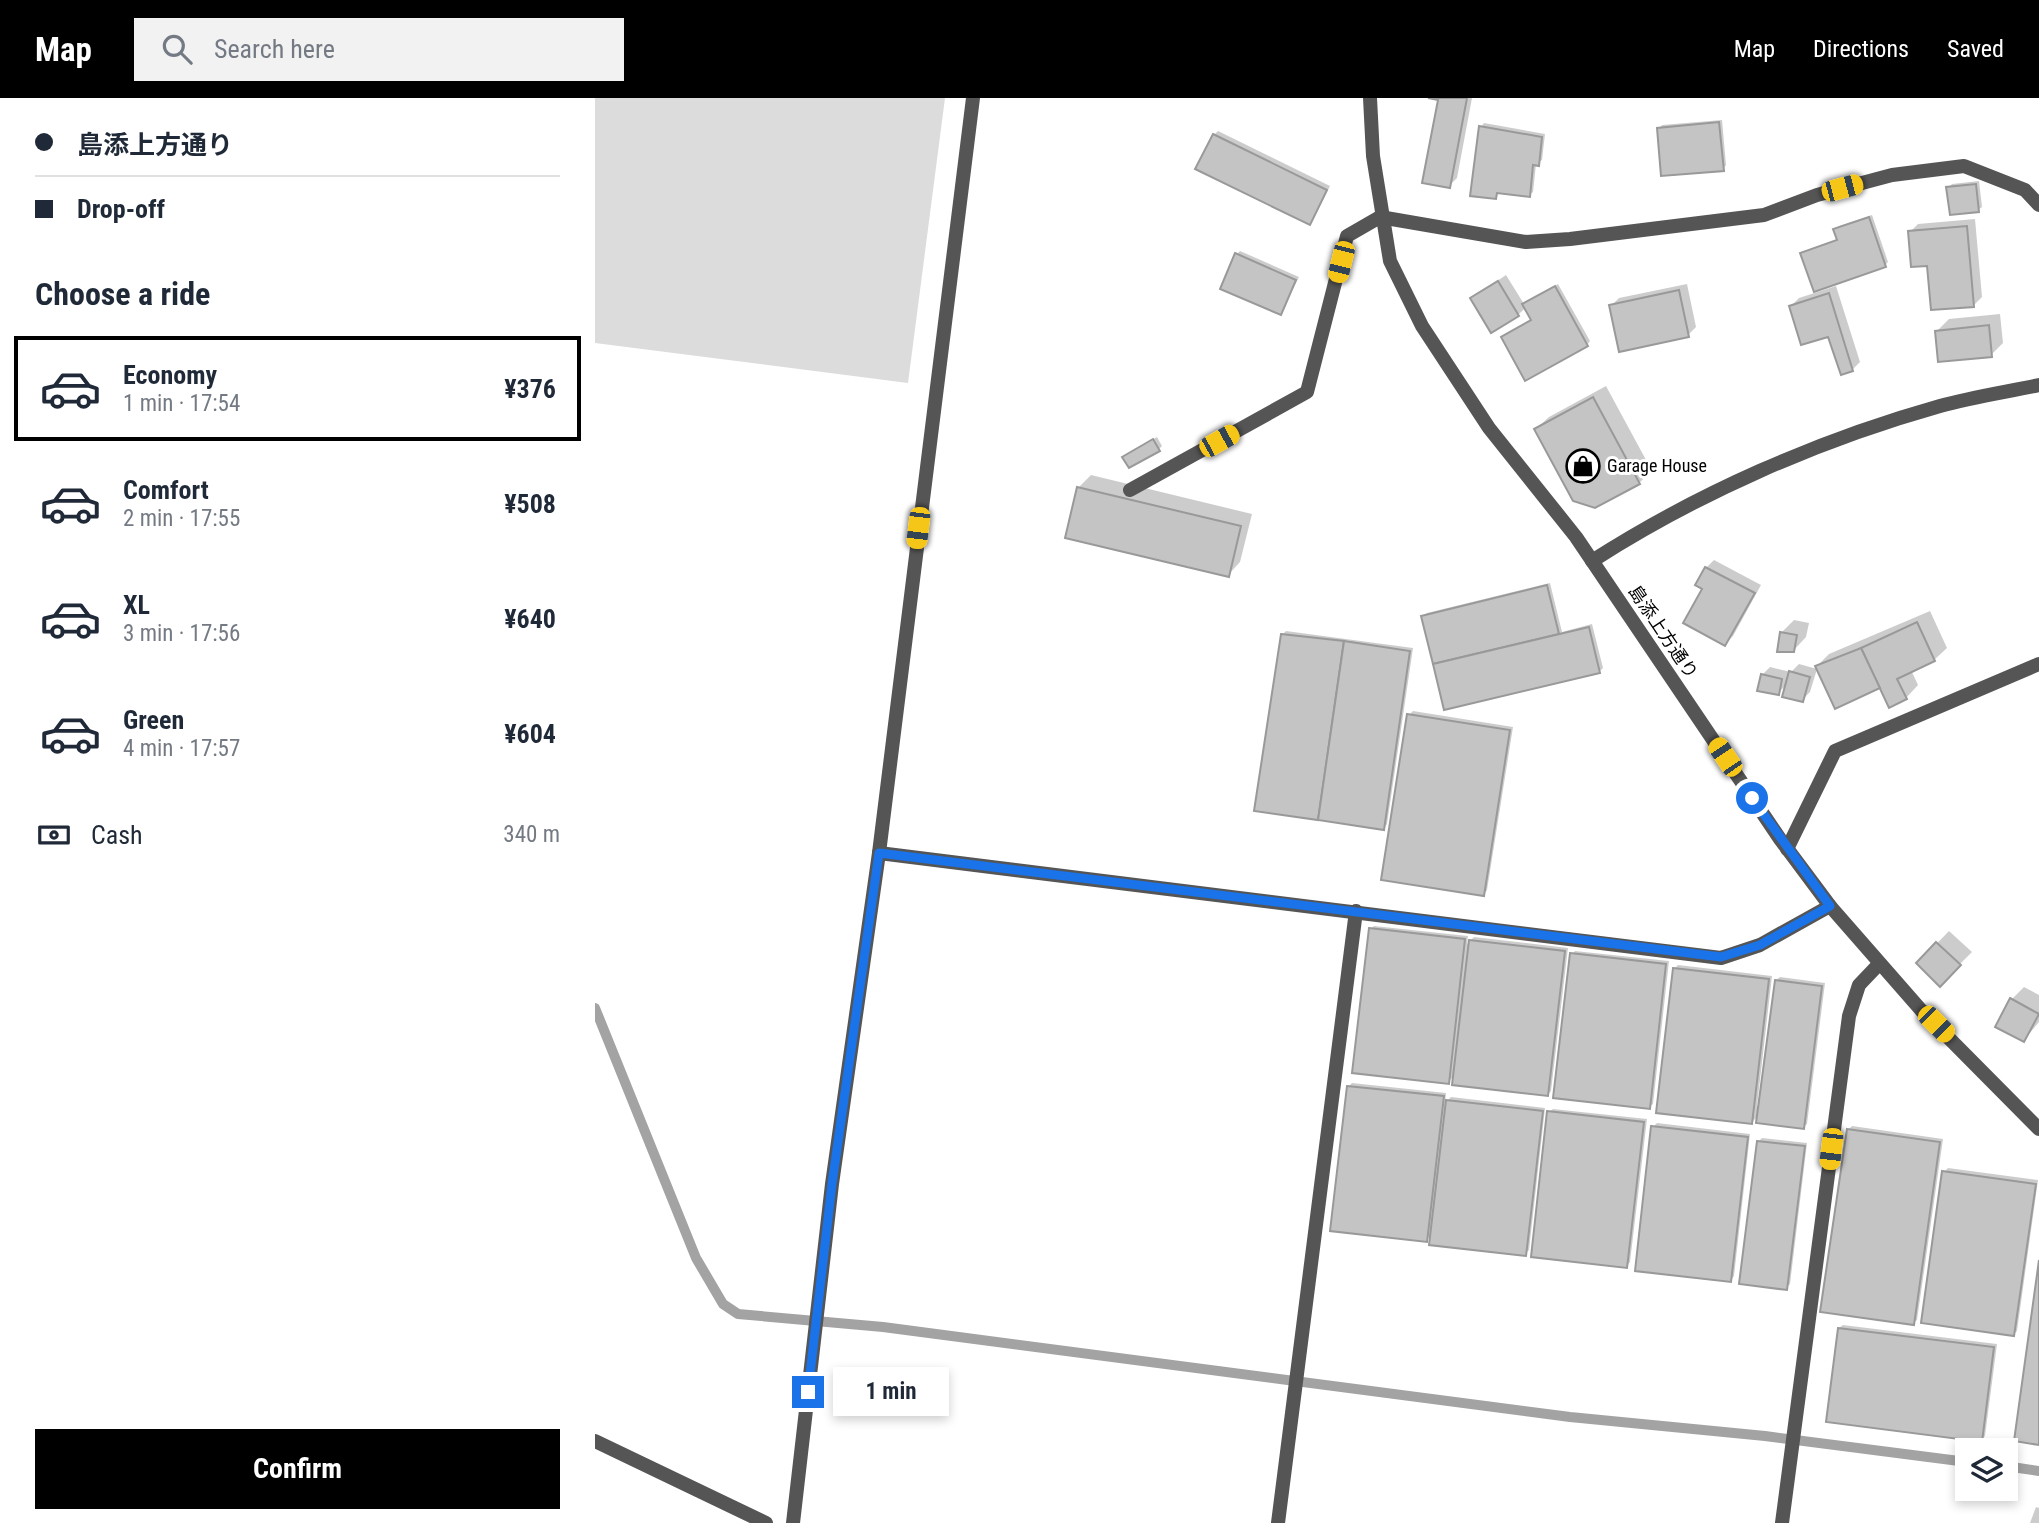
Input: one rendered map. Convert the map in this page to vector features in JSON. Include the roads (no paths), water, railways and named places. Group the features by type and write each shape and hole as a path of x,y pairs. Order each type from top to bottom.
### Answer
{"street":[{"path":"793,1523 832,1184 879,853 973,98"},
{"name":"島添上方通り","path":"1370,98 1380,216 1390,261 1422,326 1489,428 1592,561 1787,849 1830,906 1879,964 2039,1129"},
{"path":"1130,490 1307,392 1347,236 1380,216 1526,242 1570,239 1764,215 1817,195 1892,175 1964,166 2025,190 2039,205"},
{"path":"1592,561 1724,489 1833,441 1941,406 2039,386"},
{"path":"1787,849 1835,751 2039,664"},
{"path":"879,853 1721,957 1760,945 1830,906"},
{"path":"1277,1523 1356,911"},
{"path":"1782,1523 1849,1016 1859,985 1879,964"},
{"path":"595,1441 766,1523"}],"waterway":[{"path":"595,1008 696,1258 723,1304 738,1314 883,1327 1570,1417 1765,1436 1955,1460"},
{"path":"2018,1468 2039,1471"}],"place":[{"name":"Garage House","path":"1583,466"}]}
